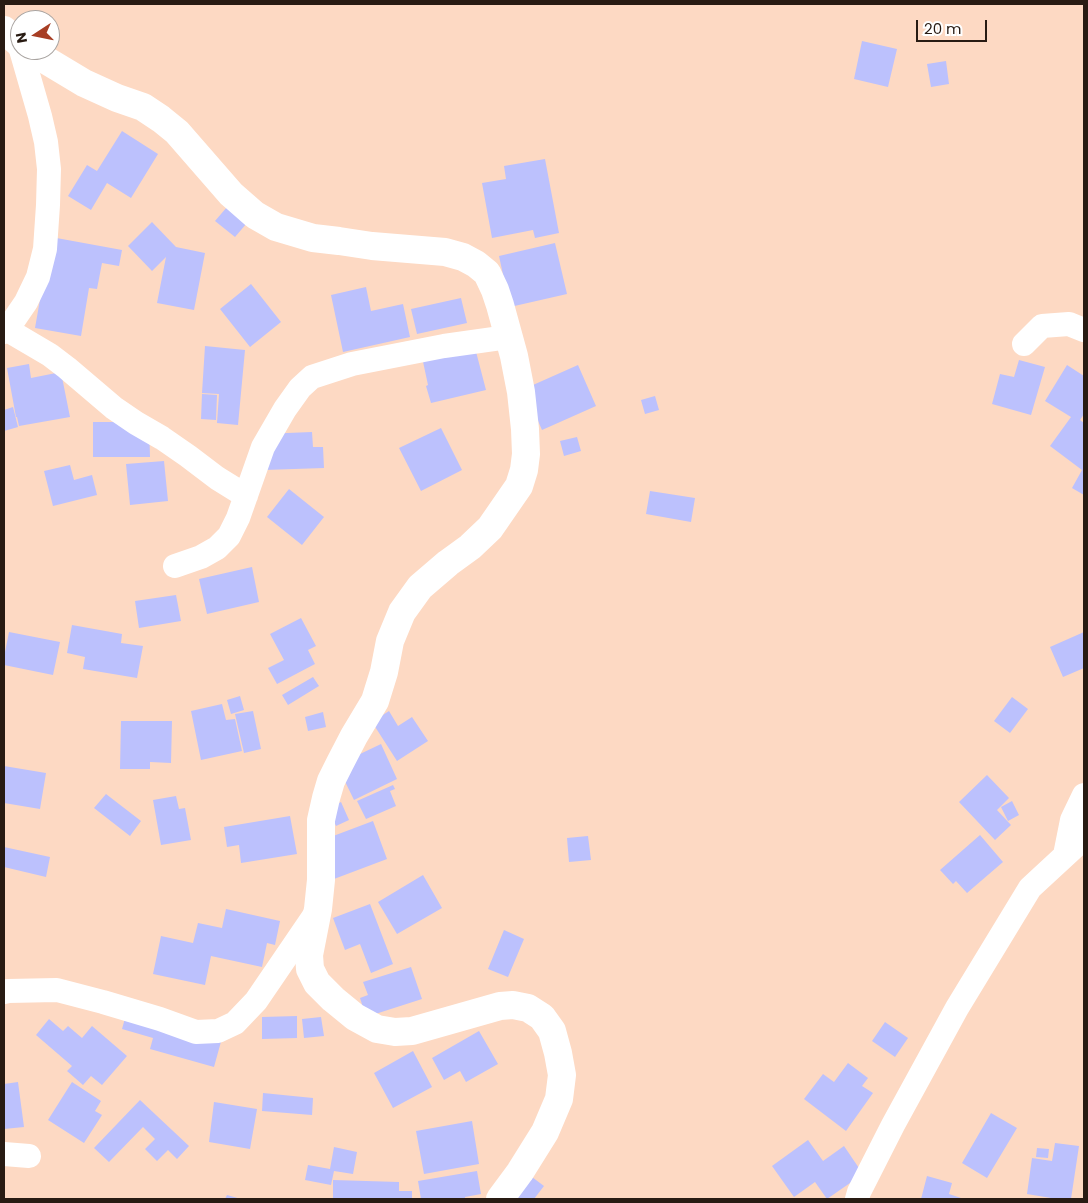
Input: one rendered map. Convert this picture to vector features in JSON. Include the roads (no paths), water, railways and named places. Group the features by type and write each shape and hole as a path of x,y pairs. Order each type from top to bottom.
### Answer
{"street":[{"path":"24,60 46,142 48,205 45,249 38,277 26,302 5,330 50,355 114,408 246,496"},
{"path":"46,60 84,83 143,107 161,118 176,132 231,194 255,215 276,227 314,238 340,240 372,246 445,252 463,257 487,273 495,290 514,356 521,392 526,454 524,470 519,486 490,528 470,547 420,587 402,612 390,641 384,672 375,701 340,763 331,781 326,798 321,820 321,880 318,909 309,955 310,969 317,982 333,999 355,1017 377,1029 394,1032 412,1031 500,1006 513,1005 528,1008 542,1017 552,1031 558,1053 562,1075 559,1099 546,1132 500,1199"},
{"path":"1024,344 1042,326 1069,324 1084,330"},
{"path":"175,566 201,557 217,548 229,536 238,518 263,447 285,409 300,388 312,377 352,364 444,346 508,337"},
{"path":"1065,855 1072,820 1084,795"},
{"path":"856,1199 893,1125 957,1008 1030,888 1084,838"},
{"path":"4,992 57,990 160,1019 196,1032 218,1031 235,1023 256,1001 318,909"},
{"path":"4,1154 29,1156"}]}
